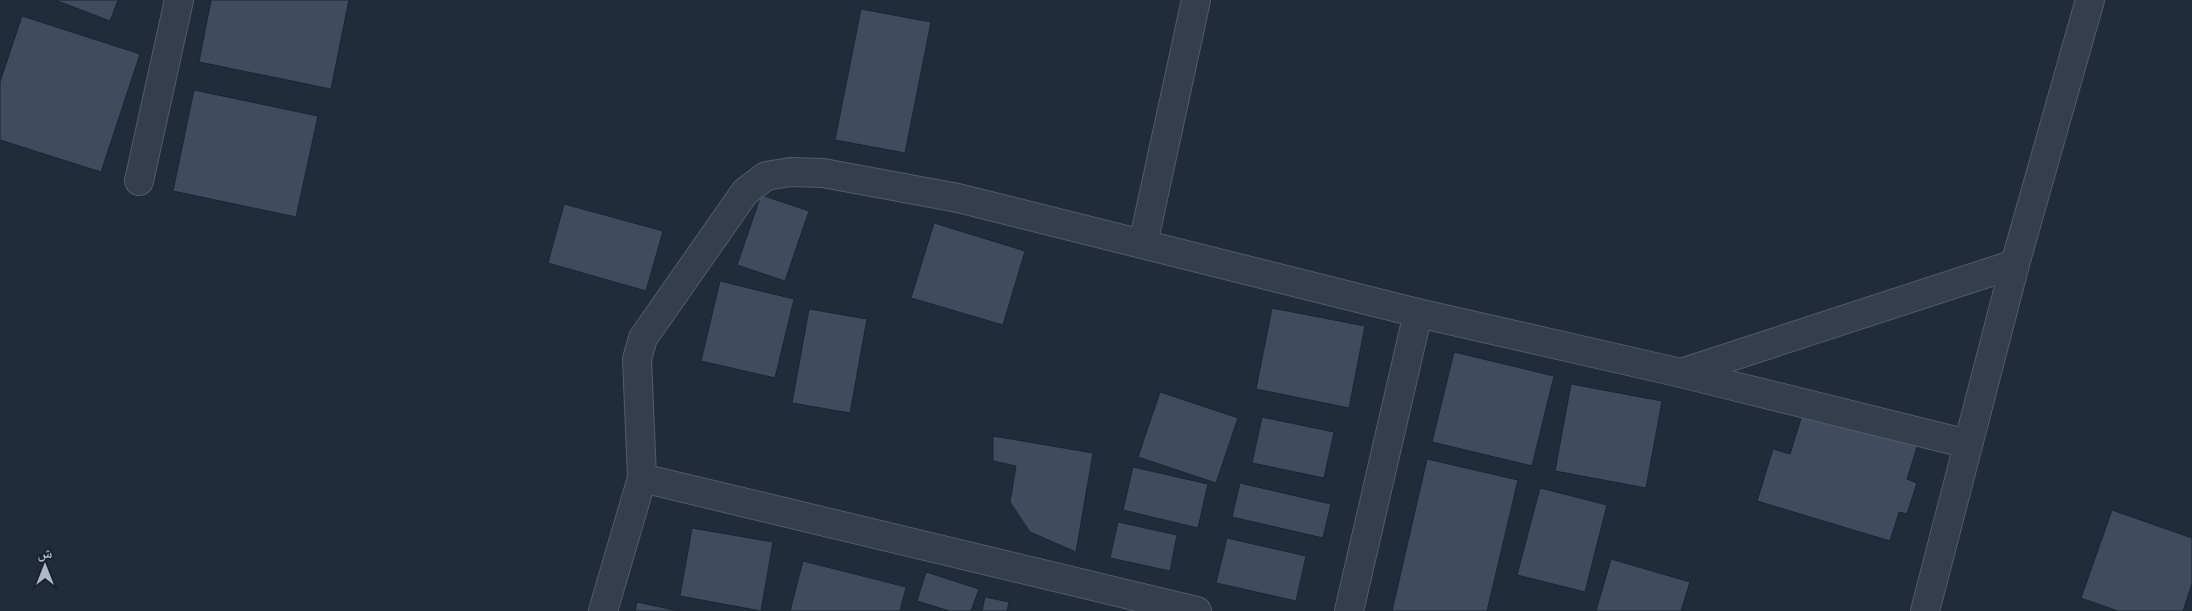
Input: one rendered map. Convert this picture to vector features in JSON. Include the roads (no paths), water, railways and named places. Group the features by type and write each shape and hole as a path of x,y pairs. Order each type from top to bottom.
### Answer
{"street":[{"path":"139,181 179,0"},
{"path":"1143,244 1196,0"},
{"path":"1924,611 2016,264 2090,0"},
{"path":"603,611 642,478 637,359 643,338 745,192 766,176 790,172 823,173 958,198 1418,312 1681,373 1968,444"},
{"path":"1681,373 2016,264"},
{"path":"1349,611 1418,312"},
{"path":"642,478 1197,611"}]}
